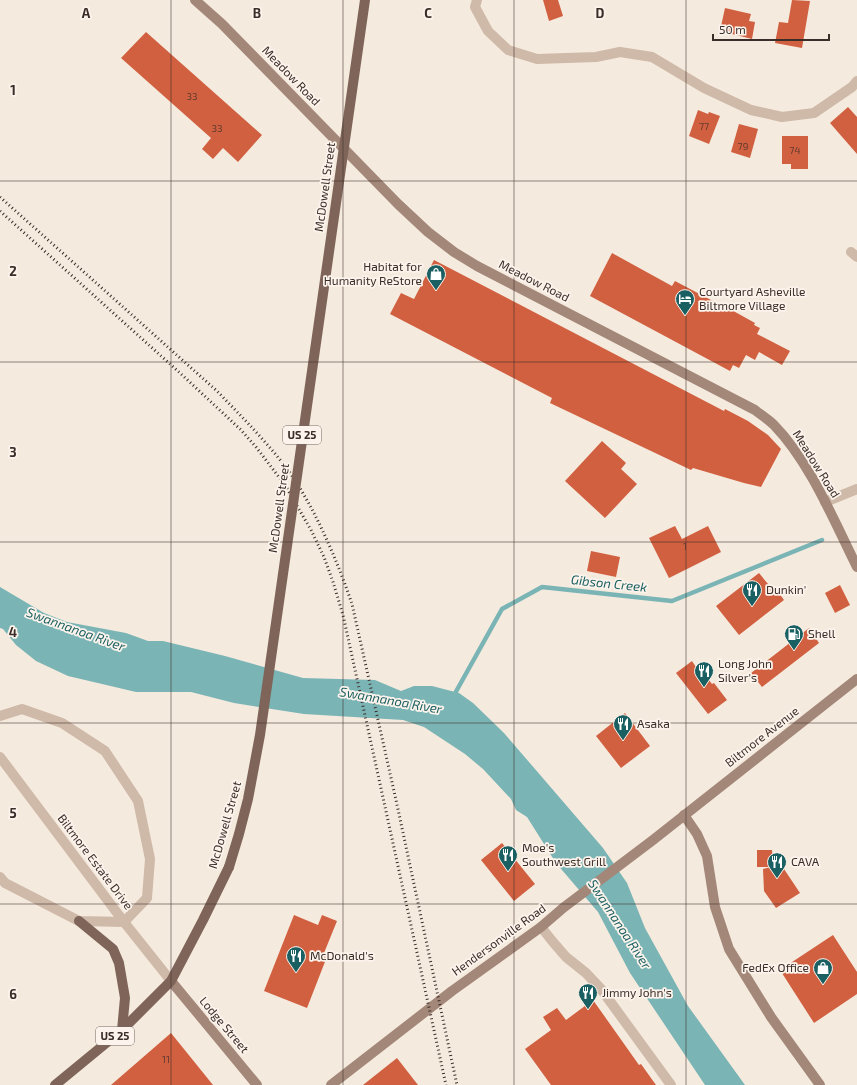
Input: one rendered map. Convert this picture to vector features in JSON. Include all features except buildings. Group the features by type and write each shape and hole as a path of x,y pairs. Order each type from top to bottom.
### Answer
{"main road":[{"name":"Meadow Road","path":"195,0 222,24 398,204 428,232 454,252 477,266 755,410 773,424 790,444 806,467 857,567"},
{"name":"McDowell Street","path":"171,981 229,867 248,799 260,735 365,0"},
{"name":"Biltmore Avenue","path":"684,815 857,678"},
{"name":"Hendersonville Road","path":"331,1085 452,991 541,926 684,815"},
{"path":"684,815 697,834 707,856 715,908 729,949 771,1017 820,1085"},
{"path":"79,921 113,949 119,963 125,998 122,1030"},
{"name":"US 25","path":"56,1085 122,1030 171,981"},
{"name":"Lodge Street","path":"171,981 257,1085"}],"street":[{"path":"477,0 475,7 488,31 508,50 537,59 596,57 620,52 652,56 704,88 751,110 782,116 814,113 857,81"},
{"path":"825,502 857,489"},
{"path":"0,716 22,709 62,723 105,751 138,801 150,860 147,898 124,922 79,921 5,883 0,877"},
{"name":"Biltmore Estate Drive","path":"0,757 124,922 171,981"},
{"path":"541,926 566,957 586,973 601,989 671,1085"}],"water":[{"name":"Swannanoa River","path":"0,587 44,613 67,622 126,633 148,641 163,641 225,656 303,678 375,680 401,691 414,686 432,686 459,693 473,703 504,733 603,848 627,883 645,928 688,1006 745,1085 705,1085 630,973 598,912 556,863 527,817 516,810 511,799 483,769 465,754 424,727 403,720 304,714 234,703 191,692 136,692 68,676 36,661 16,645 3,629 0,628"}],"waterway":[{"name":"Gibson Creek","path":"453,697 502,609 542,587 672,601 822,540"}],"railway":[{"path":"0,197 217,391 272,450 288,470 316,517 332,552 352,604 457,1085"},
{"path":"0,211 240,429 285,485 311,530 324,557 343,615 446,1085"}],"place":[{"name":"Habitat for Humanity ReStore","path":"436,291"},
{"name":"Courtyard Asheville Biltmore Village","path":"685,316"},
{"name":"Dunkin'","path":"752,607"},
{"name":"Shell","path":"794,651"},
{"name":"Long John Silver's","path":"704,688"},
{"name":"Asaka","path":"623,741"},
{"name":"Moe's Southwest Grill","path":"508,872"},
{"name":"CAVA","path":"777,879"},
{"name":"McDonald's","path":"296,973"},
{"name":"FedEx Office","path":"823,985"},
{"name":"Jimmy John's","path":"588,1010"}]}
